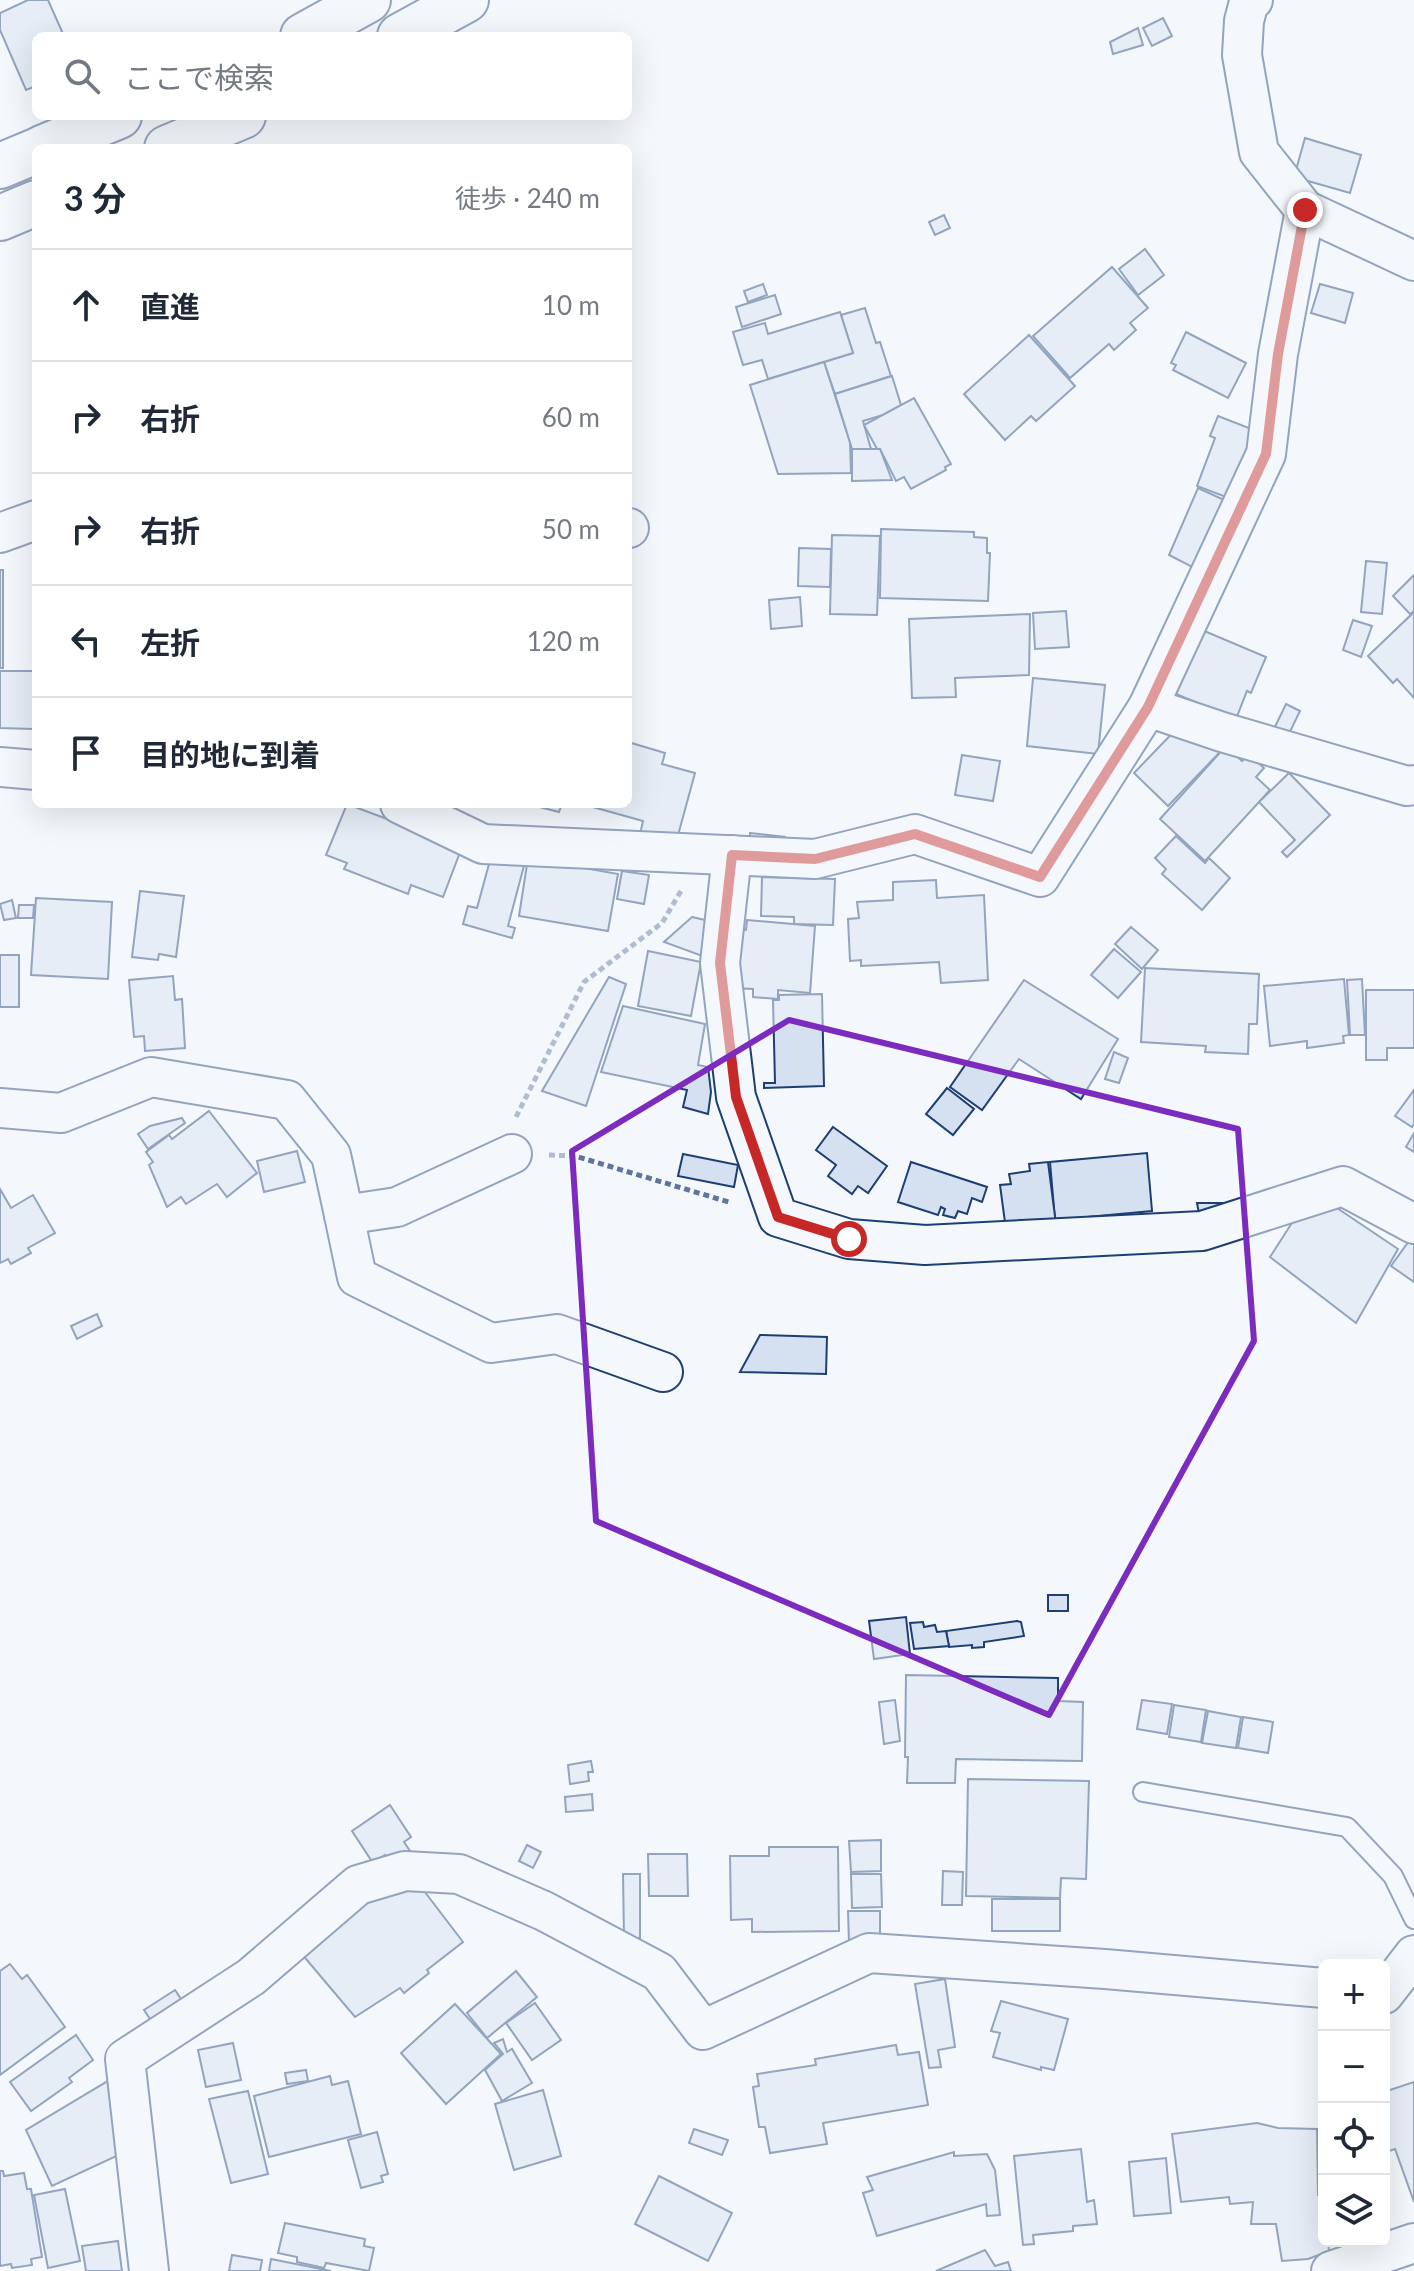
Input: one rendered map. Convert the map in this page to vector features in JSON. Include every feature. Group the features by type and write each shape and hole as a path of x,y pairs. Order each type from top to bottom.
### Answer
{"highway":[{"path":"310,32 368,0"},
{"path":"407,32 466,0"},
{"path":"52,144 109,120"},
{"path":"176,144 234,120"},
{"path":"0,166 32,153"},
{"path":"0,218 32,205"}],"street":[{"path":"1250,1 1244,21 1242,55 1259,152 1305,210 1414,261"},
{"path":"408,808 483,844 815,859 915,834 1040,877 1148,707 1266,454 1278,354 1305,210"},
{"path":"0,533 32,521"},
{"path":"1148,707 1222,732 1407,786 1414,785"},
{"path":"0,767 32,770"},
{"path":"718,854 720,963 736,1097 778,1217 849,1239 925,1245 1202,1231 1343,1186 1414,1224"},
{"path":"0,1108 61,1113 151,1077 287,1100 331,1155 357,1277 491,1343 557,1334 663,1372"},
{"path":"344,1215 397,1207 512,1154"},
{"path":"149,2271 125,2059 251,1977 358,1885 405,1871 459,1874 544,1911 659,1972 703,2030 869,1953 1318,1988"},
{"path":"1390,1988 1414,1955"},
{"path":"1331,2271 1414,2243"}],"lane":[{"path":"1143,1792 1347,1827 1393,1876 1414,1919"}],"path":[{"path":"718,854 662,923 584,982 516,1112 512,1154 575,1156 778,1217"}],"highlighted area":[{"path":"789,1020 1238,1129 1254,1341 1049,1715 596,1521 572,1151"}],"building":[{"path":"28,0 48,0 62,32 32,32 32,88 26,90 0,30 0,13"},
{"path":"1163,18 1172,36 1152,46 1143,28"},
{"path":"1138,28 1143,45 1113,54 1110,42"},
{"path":"1305,138 1361,155 1350,193 1294,177"},
{"path":"944,215 950,228 935,235 929,222"},
{"path":"1145,249 1164,275 1138,295 1119,269"},
{"path":"1112,267 1148,308 1130,323 1136,330 1114,350 1109,344 1070,378 1033,336"},
{"path":"763,284 767,295 748,302 744,291"},
{"path":"1320,284 1353,293 1345,323 1311,313"},
{"path":"775,295 781,314 742,327 736,307"},
{"path":"865,308 891,376 835,394 824,362 853,353 841,315"},
{"path":"840,312 853,353 768,379 762,360 743,365 733,332 765,323 768,334"},
{"path":"1186,332 1246,363 1228,398 1173,370 1176,365 1171,363"},
{"path":"1029,335 1075,386 1036,421 1031,416 1005,440 964,394"},
{"path":"824,362 850,442 851,473 778,474 750,385"},
{"path":"892,376 901,405 863,421 871,449 852,449 835,394"},
{"path":"914,398 951,464 945,467 946,470 911,489 904,477 896,481 864,425"},
{"path":"1218,416 1254,430 1247,448 1255,451 1243,479 1235,475 1226,497 1197,486 1215,438 1210,436"},
{"path":"852,449 880,449 892,480 852,481"},
{"path":"1198,488 1233,504 1202,572 1169,555"},
{"path":"881,529 974,532 974,537 987,538 987,553 990,553 988,601 880,598"},
{"path":"832,535 880,536 877,615 830,614"},
{"path":"799,548 831,549 830,587 798,586"},
{"path":"1366,561 1387,563 1382,614 1361,612"},
{"path":"0,570 3,570 3,668 0,668"},
{"path":"1414,575 1414,611 1410,614 1393,596"},
{"path":"800,597 802,626 771,629 769,600"},
{"path":"1066,611 1069,647 1035,649 1033,613"},
{"path":"1414,612 1414,698 1397,679 1393,683 1368,656"},
{"path":"1030,614 1029,675 955,678 956,697 912,698 909,619"},
{"path":"1353,620 1372,626 1361,657 1343,650"},
{"path":"1202,630 1266,657 1236,719 1176,694"},
{"path":"0,671 32,671 32,729 0,728"},
{"path":"1033,678 1105,685 1098,754 1027,746"},
{"path":"1286,704 1300,711 1284,744 1270,737"},
{"path":"1186,719 1220,752 1168,806 1134,773"},
{"path":"632,743 665,753 662,764 695,773 674,850 639,839 643,821 596,808 632,808"},
{"path":"1226,746 1242,761 1249,754 1264,768 1256,777 1270,790 1205,861 1160,819"},
{"path":"962,755 1000,761 993,801 955,795"},
{"path":"1289,773 1330,815 1287,857 1282,852 1295,840 1259,802"},
{"path":"345,808 358,808 462,847 443,897 411,885 408,894 344,869 347,863 326,855"},
{"path":"750,833 785,837 783,850 749,848"},
{"path":"1176,836 1205,863 1209,858 1230,878 1202,910 1162,874 1166,869 1155,858"},
{"path":"492,853 525,862 508,926 515,928 512,938 463,924 468,906 477,908"},
{"path":"528,858 618,874 608,931 519,916"},
{"path":"622,871 649,875 644,904 617,899"},
{"path":"762,877 835,879 833,925 794,924 794,917 761,916"},
{"path":"936,880 937,898 984,895 988,980 941,983 939,962 861,966 861,960 850,961 848,919 859,918 857,902 893,900 893,882"},
{"path":"140,891 184,896 176,957 159,954 158,960 132,957"},
{"path":"36,898 112,902 108,979 31,975"},
{"path":"12,900 16,918 4,920 0,904"},
{"path":"19,905 34,905 33,918 18,918"},
{"path":"692,917 718,923 705,957 664,942"},
{"path":"747,920 815,926 810,993 778,990 778,999 753,997 753,989 732,988 737,929 746,930"},
{"path":"1131,927 1158,950 1142,969 1115,944"},
{"path":"1114,949 1141,972 1118,998 1091,975"},
{"path":"648,951 701,962 691,1016 638,1006"},
{"path":"0,955 19,955 19,1007 0,1007"},
{"path":"1145,968 1259,974 1257,1024 1249,1024 1248,1054 1205,1052 1206,1046 1141,1042"},
{"path":"173,976 175,1000 182,999 185,1048 145,1051 144,1036 134,1037 129,980"},
{"path":"609,977 626,984 586,1106 542,1091"},
{"path":"1344,979 1349,1035 1343,1036 1344,1043 1307,1048 1307,1041 1270,1046 1264,986"},
{"path":"1362,979 1365,1035 1350,1035 1347,980"},
{"path":"1024,980 1118,1039 1081,1099 1019,1059 982,1110 950,1087"},
{"path":"1366,990 1414,990 1414,1048 1387,1048 1387,1060 1366,1060"},
{"path":"822,994 824,1086 764,1088 764,1083 775,1083 773,1000 779,1000 779,995"},
{"path":"623,1006 705,1024 698,1065 708,1067 711,1092 708,1114 683,1107 687,1090 601,1072"},
{"path":"1114,1052 1128,1058 1119,1083 1105,1079"},
{"path":"947,1088 974,1109 953,1135 926,1114"},
{"path":"1414,1090 1414,1124 1412,1127 1395,1116"},
{"path":"209,1111 257,1173 227,1197 217,1184 186,1204 181,1197 167,1207 149,1165 153,1162 146,1152 169,1135 172,1139"},
{"path":"182,1118 185,1123 148,1149 138,1134 150,1126"},
{"path":"833,1127 887,1166 868,1193 858,1186 852,1194 828,1176 836,1165 816,1150"},
{"path":"1414,1133 1414,1152 1406,1147"},
{"path":"297,1151 305,1182 264,1192 257,1161"},
{"path":"1147,1153 1152,1211 1055,1220 1050,1162"},
{"path":"683,1154 738,1165 734,1187 678,1176"},
{"path":"911,1162 987,1187 982,1202 972,1198 967,1214 958,1211 955,1218 943,1215 945,1209 941,1207 938,1215 898,1202"},
{"path":"1048,1162 1056,1224 1006,1230 1000,1185 1011,1184 1009,1174 1030,1171 1029,1164"},
{"path":"0,1189 11,1208 33,1195 55,1233 28,1248 31,1253 11,1264 8,1259 0,1263"},
{"path":"1197,1203 1224,1203 1225,1215 1200,1219"},
{"path":"1331,1204 1398,1249 1356,1323 1270,1257 1297,1215"},
{"path":"1414,1234 1414,1282 1391,1266"},
{"path":"97,1314 102,1326 77,1339 71,1326"},
{"path":"760,1335 827,1337 826,1374 740,1372"},
{"path":"1048,1595 1068,1595 1068,1611 1048,1611"},
{"path":"906,1617 910,1654 874,1659 869,1621"},
{"path":"923,1622 924,1627 935,1625 937,1632 946,1631 949,1646 914,1649 910,1623"},
{"path":"1021,1622 1024,1636 984,1642 984,1647 949,1647 946,1631"},
{"path":"906,1675 1058,1678 1058,1701 1083,1702 1082,1761 956,1759 955,1783 907,1783"},
{"path":"895,1700 900,1741 884,1744 879,1702"},
{"path":"1142,1700 1172,1704 1167,1734 1137,1729"},
{"path":"1174,1705 1206,1710 1201,1742 1169,1737"},
{"path":"1208,1711 1241,1717 1236,1748 1202,1743"},
{"path":"1243,1717 1273,1722 1268,1753 1238,1748"},
{"path":"591,1761 593,1772 588,1772 589,1781 570,1784 568,1765"},
{"path":"968,1779 1089,1781 1086,1879 1061,1878 1060,1898 966,1896"},
{"path":"592,1794 593,1810 566,1812 565,1797"},
{"path":"390,1805 411,1837 404,1842 412,1854 393,1867 385,1855 373,1863 352,1831"},
{"path":"881,1840 881,1871 851,1872 849,1841"},
{"path":"527,1845 541,1852 533,1868 519,1861"},
{"path":"769,1847 838,1847 839,1931 752,1932 752,1919 731,1920 730,1856 769,1856"},
{"path":"648,1854 687,1854 688,1896 649,1896"},
{"path":"943,1871 963,1872 962,1905 942,1905"},
{"path":"623,1874 640,1874 640,1938 624,1938"},
{"path":"851,1874 881,1874 882,1907 852,1908"},
{"path":"418,1883 463,1942 404,1993 400,1988 355,2017 301,1953 380,1887"},
{"path":"992,1899 1060,1899 1060,1931 992,1931"},
{"path":"848,1911 880,1911 880,1942 849,1943"},
{"path":"10,1964 22,1979 27,1975 65,2027 0,2075 0,1971"},
{"path":"516,1971 537,1997 487,2038 467,2013"},
{"path":"945,1979 955,2047 938,2050 941,2067 929,2068 915,1984"},
{"path":"175,1990 183,2002 152,2022 144,2010"},
{"path":"1001,2001 1068,2019 1054,2070 1041,2067 1041,2070 993,2057 1000,2033 991,2031"},
{"path":"535,2003 561,2040 532,2060 506,2023"},
{"path":"455,2004 501,2054 446,2104 401,2053"},
{"path":"76,2035 93,2060 69,2078 72,2082 31,2111 10,2082"},
{"path":"503,2039 507,2052 512,2049 532,2083 502,2101 485,2070 503,2054 494,2043"},
{"path":"233,2043 241,2080 206,2087 198,2050"},
{"path":"896,2045 898,2055 919,2052 928,2105 823,2123 827,2144 770,2153 765,2127 759,2127 753,2087 759,2086 757,2074 816,2065 815,2059"},
{"path":"306,2070 308,2081 287,2084 285,2073"},
{"path":"330,2076 332,2085 348,2081 361,2134 269,2157 254,2096"},
{"path":"113,2078 123,2153 52,2186 26,2130"},
{"path":"1414,2082 1414,2202 1395,2149 1390,2151 1390,2090"},
{"path":"543,2090 561,2156 514,2170 495,2104"},
{"path":"248,2091 268,2174 231,2183 209,2099"},
{"path":"1257,2123 1278,2128 1317,2129 1318,2247 1329,2247 1329,2251 1308,2259 1282,2261 1276,2224 1251,2224 1253,2202 1230,2204 1229,2197 1181,2202 1172,2134"},
{"path":"694,2129 728,2140 722,2155 689,2143"},
{"path":"377,2132 388,2174 381,2176 383,2182 361,2188 348,2140"},
{"path":"1081,2149 1087,2202 1094,2200 1097,2224 1073,2226 1073,2231 1033,2235 1034,2244 1023,2245 1014,2156"},
{"path":"954,2152 954,2156 987,2154 995,2170 1000,2215 987,2216 986,2204 877,2236 863,2193 873,2190 867,2177"},
{"path":"1166,2158 1171,2213 1134,2216 1129,2162"},
{"path":"0,2171 4,2176 24,2173 27,2189 31,2189 42,2257 31,2259 32,2265 0,2266"},
{"path":"659,2176 732,2213 708,2261 635,2224"},
{"path":"65,2189 80,2261 48,2268 34,2195"},
{"path":"285,2223 365,2239 364,2246 374,2248 369,2271 326,2263 324,2268 297,2262 297,2257 278,2253"},
{"path":"118,2241 122,2271 86,2271 82,2246"},
{"path":"985,2250 995,2266 1008,2262 1011,2271 936,2271"},
{"path":"232,2255 262,2260 260,2271 229,2271"},
{"path":"271,2259 331,2271 269,2271"}],"route":[{"path":"849,1239 778,1217 736,1097 720,963 732,855 815,859 915,834 1040,877 1148,707 1266,454 1278,354 1305,210"}]}
